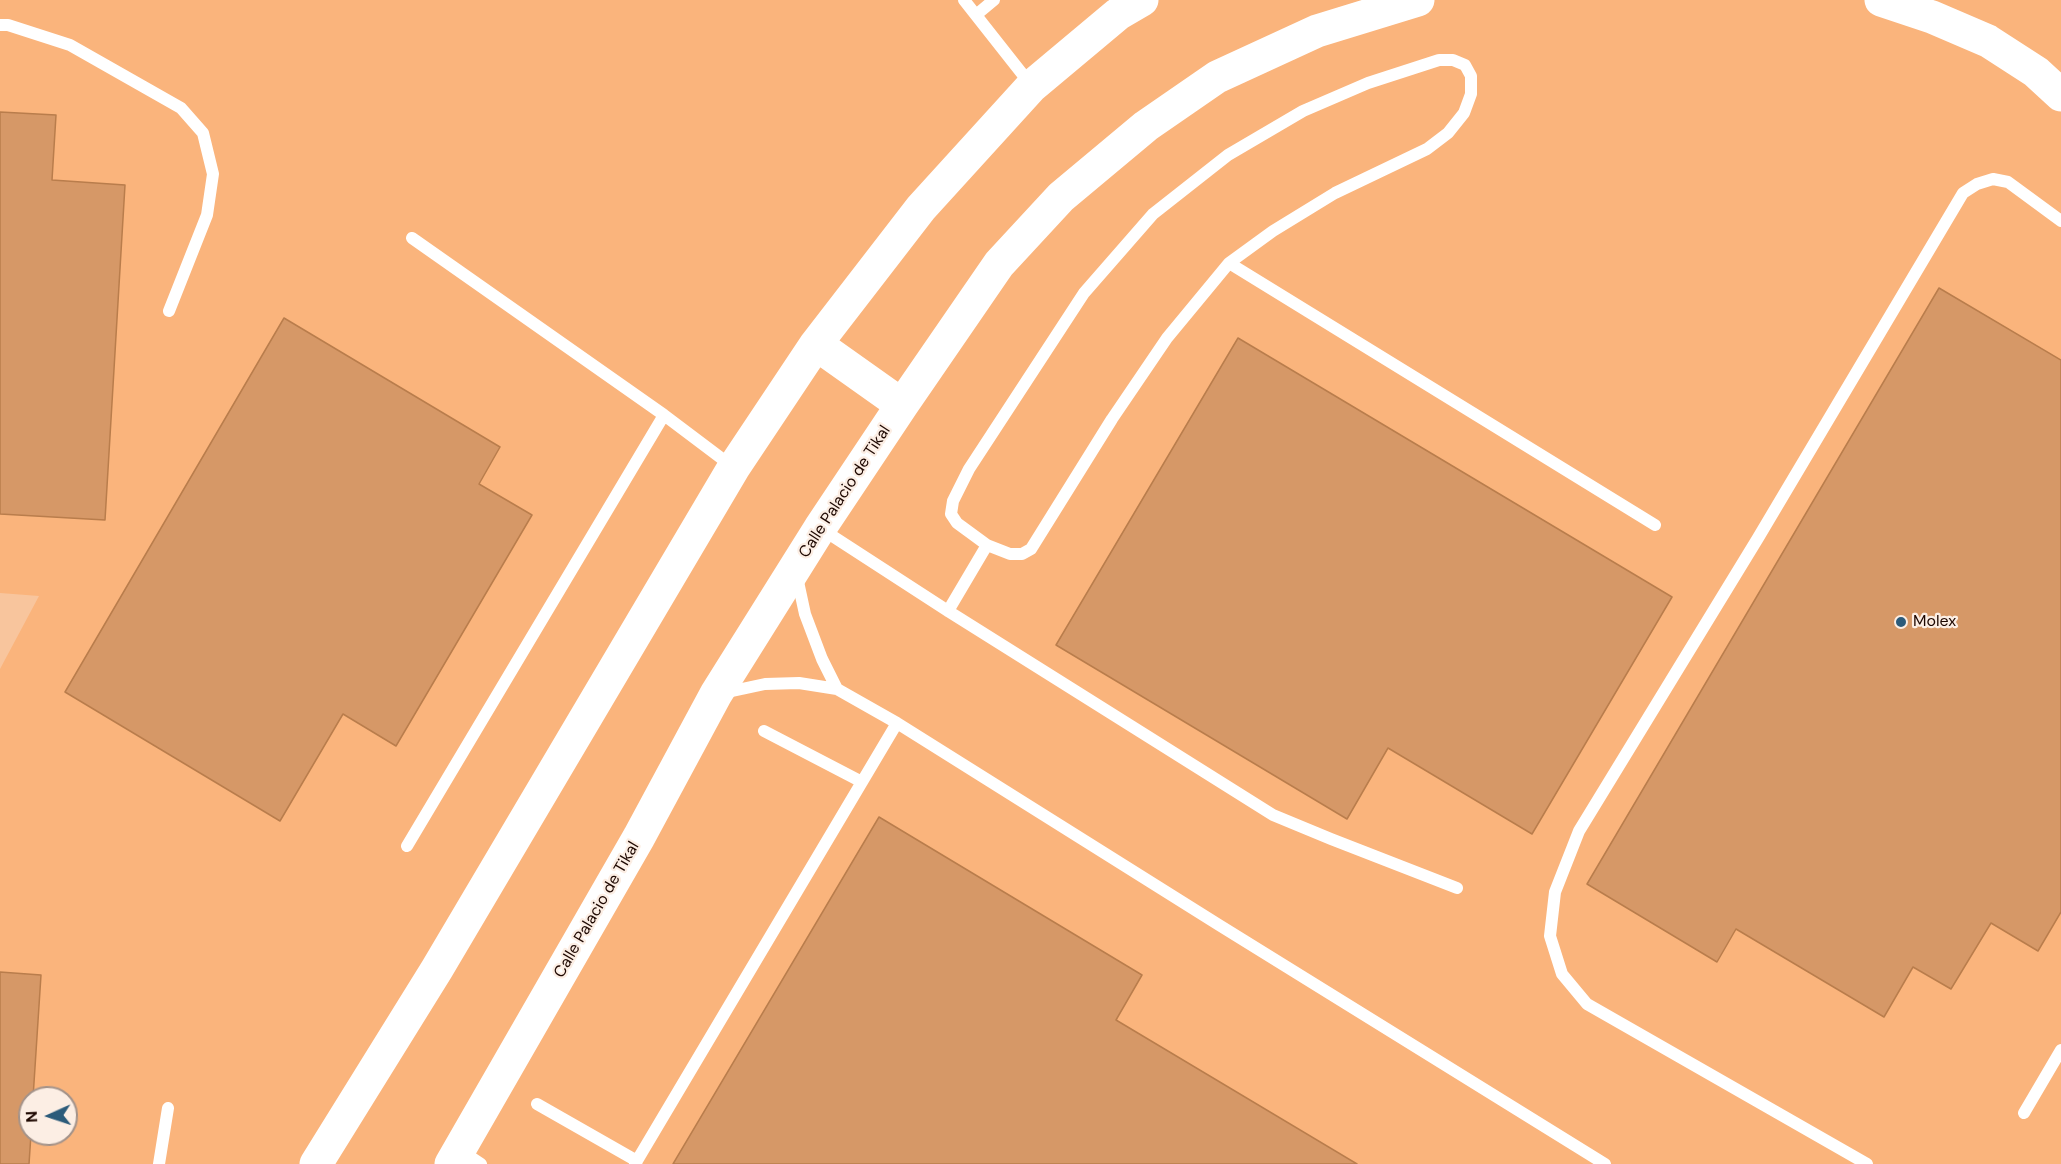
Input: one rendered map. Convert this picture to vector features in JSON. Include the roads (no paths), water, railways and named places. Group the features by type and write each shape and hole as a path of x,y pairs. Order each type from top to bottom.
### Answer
{"street":[{"path":"316,1164 437,969 734,467 816,344 921,208 1032,86 1118,14 1142,0"},
{"name":"Calle Palacio de Tikal","path":"464,1159 716,694 820,528 999,264 1061,197 1146,126 1217,77 1317,31 1418,0"},
{"path":"1881,0 1932,17 1988,41 2036,72 2061,95"},
{"path":"816,344 902,405"}],"lane":[{"path":"964,0 1032,86"},
{"path":"976,15 994,0"},
{"path":"0,25 8,25 70,45 182,108 203,133 213,174 207,215 169,311"},
{"path":"1439,60 1453,60 1465,65 1471,76 1471,94 1464,113 1448,133 1427,149 1335,193 1273,231 1229,262 1167,338 1112,419 1031,549 1022,554 1010,554 987,545 957,523 951,514 953,501 969,469 1084,293 1153,214 1228,155 1303,111 1368,83 1439,60"},
{"path":"1867,1164 1587,1004 1562,974 1550,936 1555,892 1579,831 1758,538 1963,193 1977,184 1993,179 2008,182 2061,221"},
{"path":"412,238 664,415 734,467"},
{"path":"1229,262 1655,525"},
{"path":"407,846 664,415"},
{"path":"820,528 948,611 1274,814 1330,839 1457,888"},
{"path":"948,611 987,545"},
{"path":"795,568 806,614 822,659 837,689"},
{"path":"716,694 765,684 799,683 837,689 897,723 1605,1164"},
{"path":"537,1104 636,1162 897,723"},
{"path":"764,731 862,782"},
{"path":"2024,1113 2061,1050"},
{"path":"159,1164 168,1108"}],"place":[{"name":"Molex","path":"1901,622"}]}
